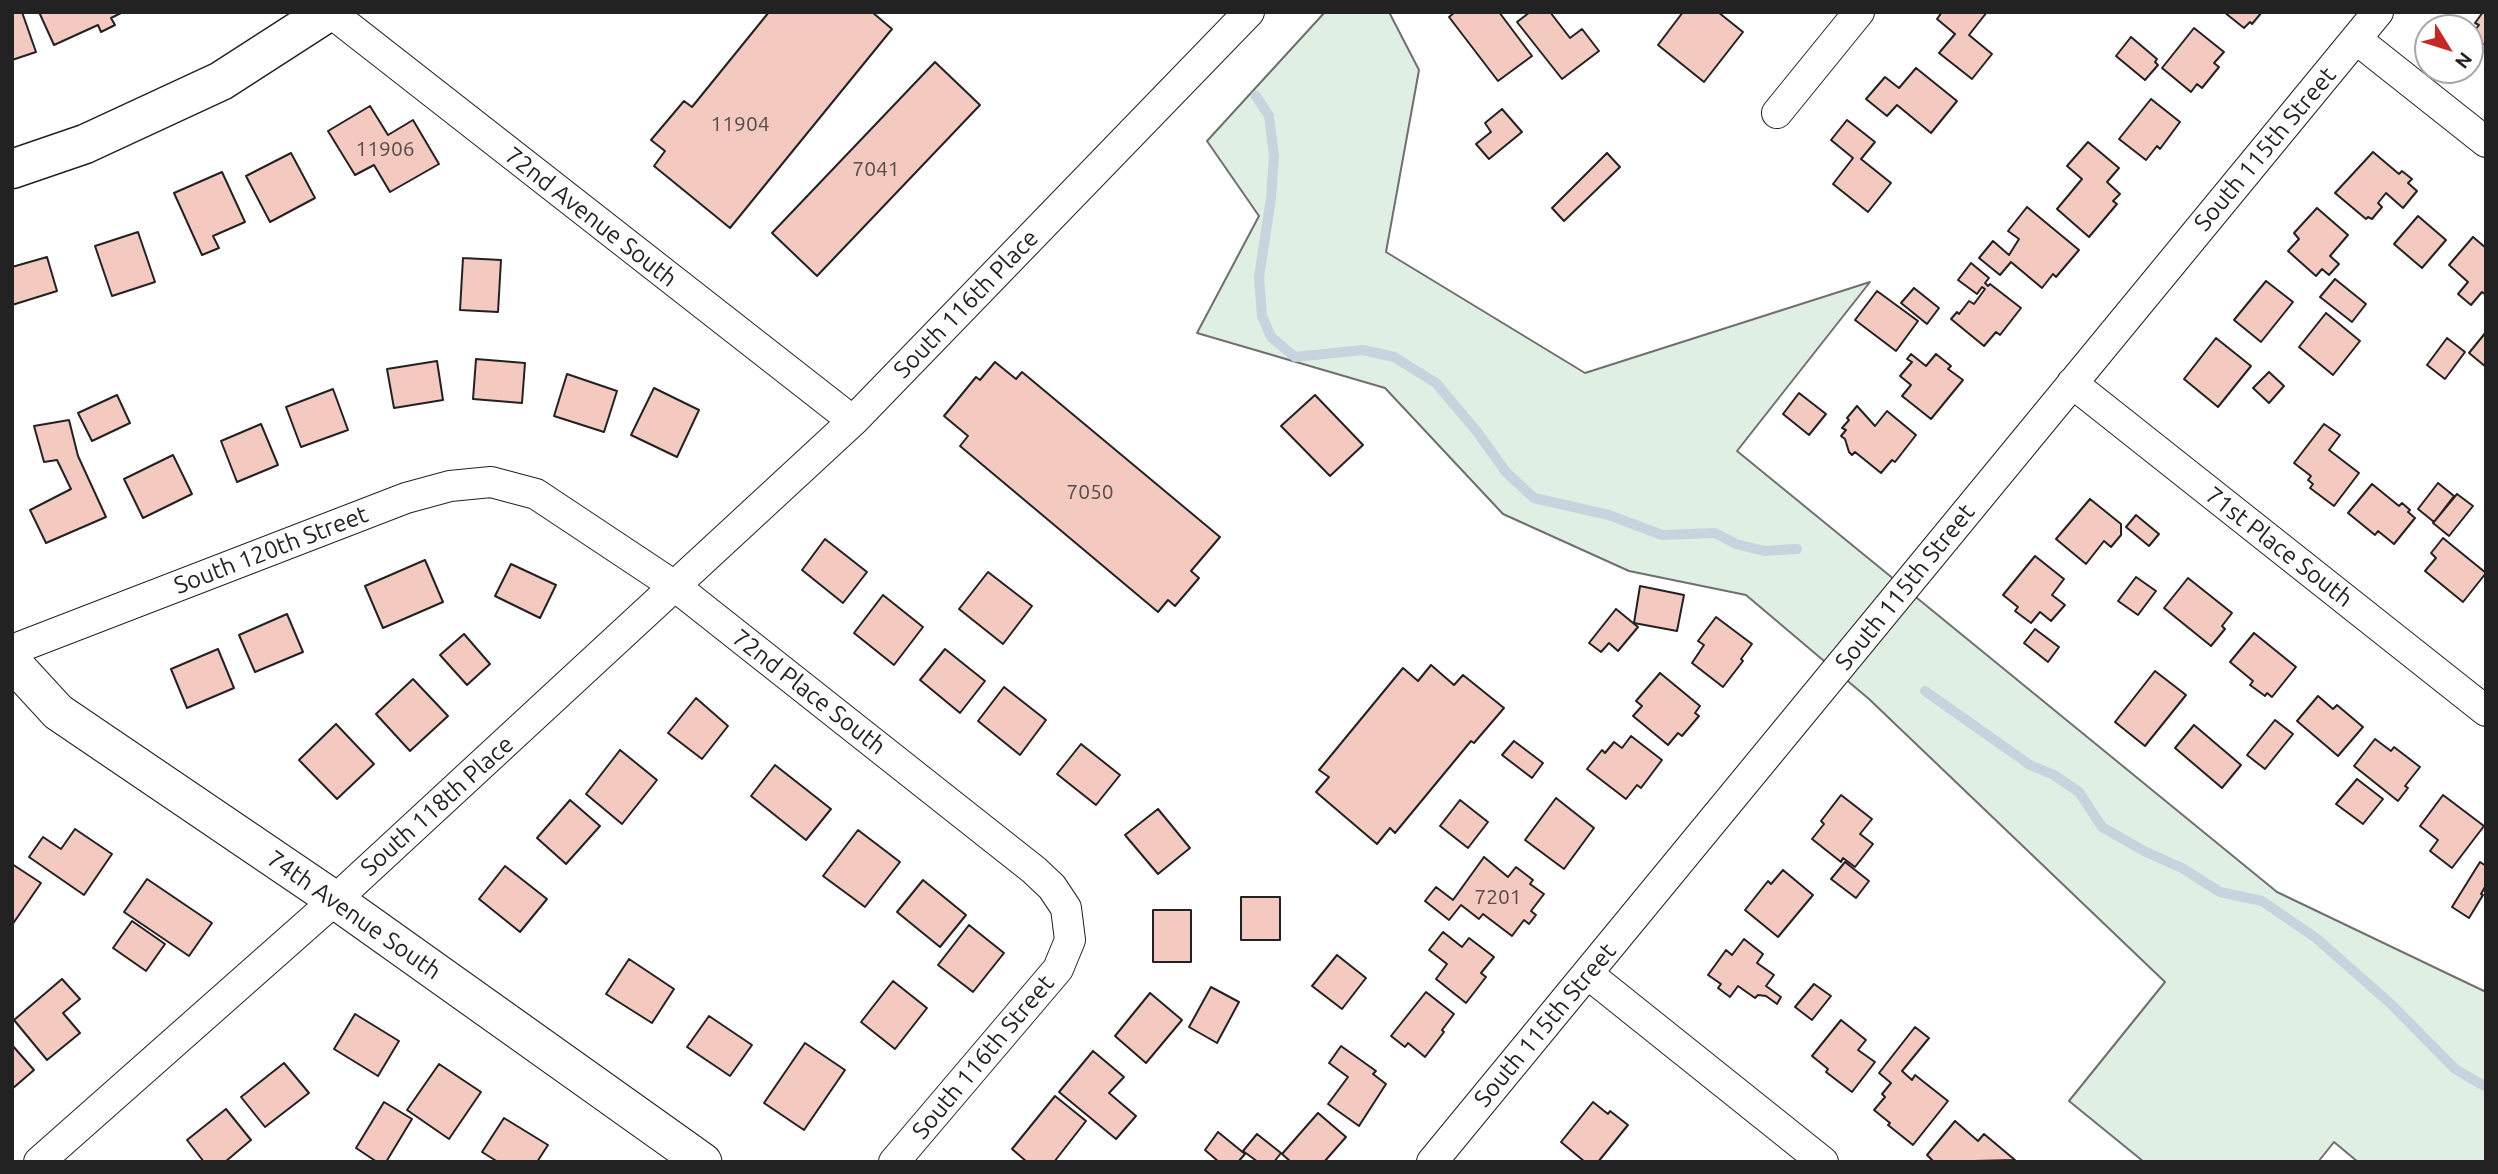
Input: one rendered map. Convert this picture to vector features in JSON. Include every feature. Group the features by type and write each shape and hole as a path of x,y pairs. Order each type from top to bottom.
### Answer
{"main road":[{"path":"12,169 85,144 221,81 329,12"}],"street":[{"name":"72nd Avenue South","path":"329,12 853,421"},
{"name":"South 116th Place","path":"676,587 853,421 1248,12"},
{"path":"1777,113 1859,12"},
{"name":"South 115th Street","path":"1432,1162 2378,12"},
{"path":"2356,38 2486,142"},
{"name":"71st Place South","path":"2072,383 2486,711"},
{"name":"South 120th Street","path":"12,650 406,498 450,486 491,482 536,494"},
{"name":"72nd Place South","path":"536,494 676,587 1034,870 1052,887 1066,908"},
{"name":"South 118th Place","path":"39,1162 335,900 676,587"},
{"name":"74th Avenue South","path":"12,663 58,712 335,900 703,1162"},
{"name":"South 116th Street","path":"894,1162 1058,969 1070,940 1066,908"},
{"path":"1588,974 1823,1162"}],"green space":[{"path":"1325,12 1389,12 1419,70 1386,252 1585,373 1870,282 1737,451 2277,892 2486,992 2486,1162 2358,1162 2334,1142 2318,1162 2144,1162 2069,1101 2165,982 1869,699 1746,595 1629,571 1503,514 1385,388 1197,333 1259,216 1207,141"}],"building":[{"path":"12,12 22,12 36,52 12,60"},
{"path":"39,12 123,12 111,18 115,25 101,32 98,25 54,45"},
{"path":"769,12 872,12 892,29 730,228 654,166 665,151 651,140 684,101 692,107"},
{"path":"1455,12 1499,12 1532,56 1498,81 1449,17"},
{"path":"1530,12 1550,12 1570,38 1582,29 1599,51 1562,79 1517,22"},
{"path":"1683,12 1718,12 1743,32 1704,82 1658,45"},
{"path":"1942,12 1987,12 1969,35 1992,54 1972,79 1939,53 1955,34 1937,19"},
{"path":"2224,12 2262,12 2252,24 2250,22 2244,28"},
{"path":"2486,12 2486,46 2484,14 2482,14"},
{"path":"2194,28 2224,52 2214,63 2219,67 2202,88 2197,84 2191,92 2162,68"},
{"path":"2131,37 2157,59 2155,62 2158,65 2145,80 2116,56"},
{"path":"935,62 980,105 817,276 772,233"},
{"path":"1916,68 1957,101 1931,133 1897,105 1887,116 1866,99 1885,77 1899,88"},
{"path":"2151,99 2180,122 2160,149 2157,146 2146,160 2119,139"},
{"path":"370,106 388,135 413,120 439,164 390,192 374,165 355,175 328,131"},
{"path":"1502,109 1522,132 1489,159 1476,144 1491,132 1485,123"},
{"path":"1847,120 1875,142 1861,159 1891,183 1868,212 1833,184 1853,158 1831,140"},
{"path":"2088,142 2119,168 2107,182 2120,194 2113,201 2117,204 2089,237 2057,209 2082,179 2067,166"},
{"path":"2373,152 2399,174 2402,171 2412,179 2408,183 2417,191 2403,208 2386,193 2378,203 2382,207 2372,219 2366,219 2335,193"},
{"path":"291,153 315,198 270,222 246,176"},
{"path":"1607,153 1620,167 1564,221 1552,208"},
{"path":"222,172 245,222 213,236 219,248 202,255 174,193"},
{"path":"2027,207 2079,250 2056,277 2053,274 2042,288 2011,262 2000,275 1979,258 1993,241 2009,255 2019,239 2008,231"},
{"path":"2317,208 2348,235 2330,256 2339,264 2329,275 2322,269 2316,276 2288,251 2299,239 2294,233"},
{"path":"2418,216 2446,240 2422,268 2394,244"},
{"path":"138,232 155,282 112,296 95,246"},
{"path":"2473,237 2486,248 2486,295 2482,292 2471,305 2458,294 2468,282 2449,265"},
{"path":"47,257 57,291 12,305 12,267"},
{"path":"463,258 501,260 498,312 460,310"},
{"path":"1971,263 1989,278 1985,283 1988,286 1990,284 2021,308 2000,335 1996,332 1984,346 1951,319 1957,312 1959,314 1969,301 1974,304 1985,289 1982,287 1977,294 1958,280"},
{"path":"2335,279 2366,304 2352,322 2320,297"},
{"path":"2266,281 2293,302 2261,342 2234,320"},
{"path":"1914,288 1939,308 1927,324 1901,303"},
{"path":"1877,291 1918,321 1896,351 1855,320"},
{"path":"2326,313 2360,341 2333,375 2299,347"},
{"path":"2486,332 2486,367 2469,353"},
{"path":"2216,338 2251,366 2218,407 2184,379"},
{"path":"2447,338 2465,352 2445,379 2427,365"},
{"path":"1911,354 1926,366 1936,354 1951,366 1948,369 1963,380 1931,419 1902,396 1911,385 1900,376 1912,362 1907,359"},
{"path":"476,359 525,363 522,403 473,399"},
{"path":"437,361 443,400 394,408 387,369"},
{"path":"995,362 1016,379 1022,372 1220,537 1191,571 1199,578 1175,606 1168,600 1158,612 960,446 968,436 944,416 976,377 980,380"},
{"path":"2269,372 2284,386 2269,403 2253,388"},
{"path":"567,374 617,391 604,432 554,416"},
{"path":"654,388 699,410 677,457 631,435"},
{"path":"333,389 348,430 301,447 286,407"},
{"path":"1799,393 1826,414 1809,435 1783,414"},
{"path":"117,395 130,423 92,441 78,413"},
{"path":"1315,395 1363,445 1330,476 1281,426"},
{"path":"1857,406 1875,426 1887,411 1916,435 1895,462 1892,460 1881,473 1855,452 1852,455 1841,436 1846,430 1842,428 1849,420 1847,418"},
{"path":"69,420 78,456 106,517 46,543 30,510 71,489 57,460 44,462 34,426"},
{"path":"261,424 278,465 237,482 221,441"},
{"path":"2324,424 2340,435 2329,450 2359,473 2334,506 2310,488 2313,484 2308,480 2311,476 2294,463"},
{"path":"173,455 192,494 143,518 124,479"},
{"path":"2438,483 2454,496 2434,522 2418,509"},
{"path":"2372,484 2399,506 2402,503 2415,518 2394,544 2378,531 2375,535 2348,513"},
{"path":"2457,494 2473,506 2449,536 2433,523"},
{"path":"2090,499 2121,524 2121,535 2111,547 2104,541 2086,564 2056,539"},
{"path":"2136,515 2159,534 2149,546 2126,527"},
{"path":"2443,538 2486,573 2463,602 2425,571 2436,558 2431,553"},
{"path":"825,539 867,572 843,603 802,570"},
{"path":"2035,556 2064,579 2052,595 2065,605 2051,621 2040,612 2031,623 2015,611 2018,607 2003,595"},
{"path":"425,560 443,602 383,628 365,586"},
{"path":"511,564 556,585 540,618 495,596"},
{"path":"988,572 1032,606 1003,644 959,609"},
{"path":"2136,577 2156,591 2138,615 2118,601"},
{"path":"2188,578 2232,613 2222,626 2225,629 2211,646 2164,608"},
{"path":"1640,586 1684,595 1677,631 1634,623"},
{"path":"883,595 923,627 894,665 854,633"},
{"path":"1616,609 1638,627 1618,651 1609,643 1601,652 1589,643"},
{"path":"287,614 303,652 255,672 239,635"},
{"path":"1716,617 1752,644 1723,687 1692,663 1704,645 1698,641"},
{"path":"2035,629 2059,647 2048,662 2024,643"},
{"path":"2254,633 2296,667 2272,697 2267,693 2265,696 2250,685 2253,681 2230,662"},
{"path":"464,634 490,664 467,685 440,655"},
{"path":"218,649 234,688 187,708 171,669"},
{"path":"945,649 985,681 960,713 920,680"},
{"path":"1431,665 1454,685 1463,675 1504,708 1474,743 1471,741 1395,833 1390,828 1377,844 1316,792 1329,777 1319,770 1403,668 1418,681"},
{"path":"2155,671 2186,695 2145,746 2115,722"},
{"path":"1660,673 1700,706 1695,713 1699,716 1682,736 1678,733 1668,745 1633,716 1642,706 1636,701"},
{"path":"413,679 448,716 410,751 376,714"},
{"path":"1004,687 1046,720 1020,755 978,721"},
{"path":"2318,696 2333,709 2337,705 2363,727 2338,756 2297,721"},
{"path":"696,698 728,726 702,759 668,733"},
{"path":"2275,720 2293,734 2265,769 2247,755"},
{"path":"336,724 374,764 337,799 299,760"},
{"path":"2194,725 2241,765 2222,788 2175,748"},
{"path":"1631,736 1662,760 1641,788 1637,785 1626,799 1587,769 1602,750 1605,753 1614,742 1622,748"},
{"path":"2375,739 2391,751 2394,747 2420,767 2405,786 2408,788 2398,801 2354,766"},
{"path":"1514,741 1543,763 1532,778 1502,755"},
{"path":"1081,744 1120,775 1096,805 1057,774"},
{"path":"620,750 657,780 622,824 586,794"},
{"path":"775,765 831,809 806,840 751,796"},
{"path":"2357,779 2383,799 2363,824 2336,804"},
{"path":"1841,795 1872,819 1860,834 1873,844 1855,867 1843,858 1841,862 1812,839 1824,824 1821,821"},
{"path":"2443,795 2484,826 2452,868 2430,851 2438,840 2420,826"},
{"path":"1556,798 1594,828 1564,869 1525,840"},
{"path":"570,800 600,826 566,864 537,838"},
{"path":"1460,800 1488,822 1468,848 1440,826"},
{"path":"1158,809 1190,848 1158,874 1125,835"},
{"path":"75,829 112,854 84,895 29,857 43,837 61,849"},
{"path":"858,830 900,862 865,907 823,876"},
{"path":"1484,857 1508,877 1516,867 1533,880 1530,884 1544,894 1531,911 1536,915 1529,924 1524,920 1512,936 1483,914 1479,919 1461,905 1449,920 1425,901 1436,887 1453,900"},
{"path":"1845,862 1869,881 1856,898 1831,879"},
{"path":"2480,862 2486,866 2486,885 2469,918 2452,907"},
{"path":"12,864 41,883 12,925"},
{"path":"505,866 547,899 520,932 479,899"},
{"path":"1783,870 1813,895 1778,937 1745,910 1768,881 1771,884"},
{"path":"147,879 212,923 189,956 124,912"},
{"path":"923,880 966,915 940,947 897,912"},
{"path":"1241,897 1280,897 1280,940 1241,940"},
{"path":"1153,910 1191,910 1191,962 1153,962"},
{"path":"132,921 165,944 146,971 113,948"},
{"path":"969,925 1004,953 973,992 938,965"},
{"path":"1443,932 1462,947 1469,938 1494,957 1481,973 1486,977 1466,1003 1436,979 1447,964 1429,950"},
{"path":"1744,939 1763,954 1757,963 1774,975 1766,986 1781,997 1777,1004 1766,996 1758,995 1755,998 1738,986 1730,997 1718,988 1721,984 1708,975 1726,950 1732,955"},
{"path":"1337,955 1366,978 1342,1009 1312,986"},
{"path":"629,959 674,989 652,1023 606,994"},
{"path":"62,979 80,999 63,1013 80,1033 47,1060 14,1020"},
{"path":"893,981 927,1008 895,1049 861,1022"},
{"path":"1814,984 1831,996 1812,1020 1795,1007"},
{"path":"1211,987 1239,1002 1217,1043 1189,1027"},
{"path":"1426,992 1454,1014 1425,1057 1408,1043 1405,1047 1391,1036"},
{"path":"1150,993 1182,1020 1146,1063 1115,1036"},
{"path":"355,1014 399,1041 378,1076 334,1049"},
{"path":"709,1016 752,1045 730,1076 687,1047"},
{"path":"1841,1020 1866,1040 1858,1050 1875,1062 1852,1092 1826,1072 1828,1069 1812,1056"},
{"path":"1915,1027 1929,1038 1902,1071 1912,1080 1915,1075 1948,1101 1913,1145 1874,1110 1885,1097 1882,1094 1891,1083 1879,1073"},
{"path":"805,1043 845,1070 804,1130 764,1103"},
{"path":"12,1045 34,1070 12,1089"},
{"path":"1341,1046 1376,1071 1373,1074 1386,1084 1359,1126 1328,1104 1348,1077 1329,1063"},
{"path":"1093,1051 1124,1077 1109,1093 1136,1116 1116,1139 1059,1092"},
{"path":"284,1063 309,1093 265,1127 241,1097"},
{"path":"439,1064 481,1092 449,1139 407,1110"},
{"path":"1055,1096 1086,1121 1054,1162 1027,1162 1012,1149"},
{"path":"384,1102 412,1119 386,1162 377,1162 356,1148"},
{"path":"1593,1102 1628,1125 1598,1162 1585,1162 1561,1142"},
{"path":"226,1109 251,1140 225,1162 204,1162 187,1140"},
{"path":"1318,1113 1346,1137 1324,1162 1291,1162 1282,1154"},
{"path":"504,1118 548,1145 537,1162 498,1162 482,1152"},
{"path":"1955,1121 1978,1141 1984,1134 2015,1160 1934,1162 1927,1155"},
{"path":"1218,1132 1245,1154 1238,1162 1219,1162 1205,1150"},
{"path":"1257,1134 1281,1153 1274,1162 1258,1162 1243,1151"}],"waterway":[{"path":"1256,96 1269,116 1274,156 1271,198 1259,277 1262,316 1271,337 1295,357 1363,350 1394,357 1436,383 1478,433 1506,472 1534,498 1609,515 1662,535 1715,533 1736,544 1764,551 1797,549"},
{"path":"1925,691 2030,765 2054,775 2079,792 2102,827 2144,851 2182,868 2220,892 2262,901 2316,938 2391,1004 2455,1069 2486,1087"}]}
